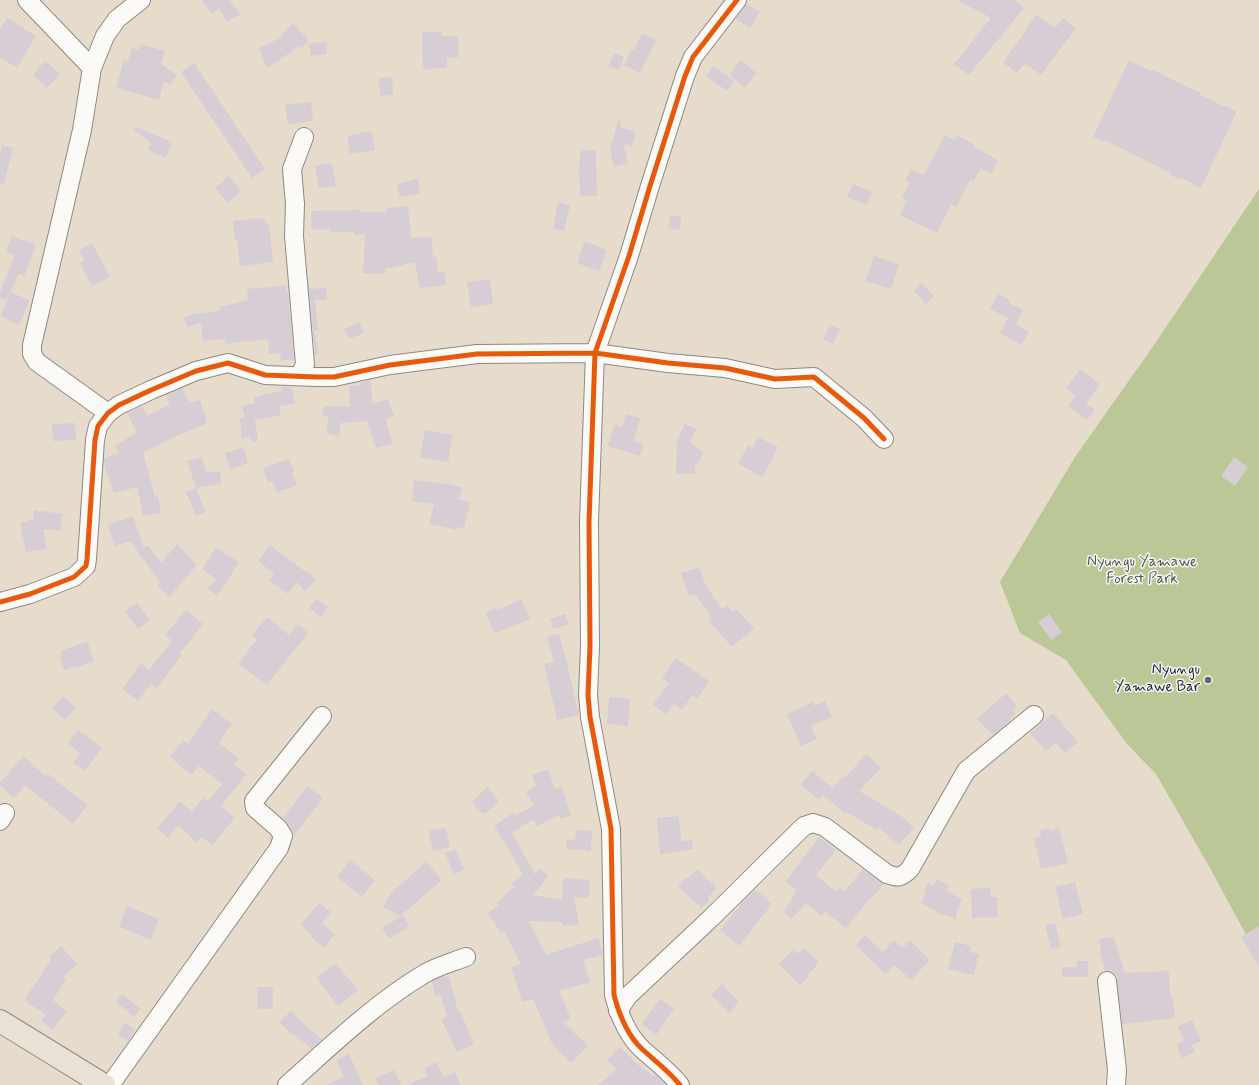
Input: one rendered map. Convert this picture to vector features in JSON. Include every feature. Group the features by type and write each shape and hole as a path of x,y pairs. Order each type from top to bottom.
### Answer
{"main road":[{"path":"0,1021 104,1085"}],"street":[{"path":"27,0 92,68"},
{"path":"108,413 37,362 32,354 32,345 82,130 92,68 105,36 117,19 141,0"},
{"path":"680,1085 672,1075 634,1041 618,1011 614,994 611,830 591,725 588,695 590,646 590,522 595,353 629,256 685,76 693,57 737,0"},
{"path":"300,376 305,364 294,236 295,204 292,169 304,137"},
{"path":"0,602 30,594 58,584 74,577 86,566 95,440 98,426 108,413 118,405 169,382 196,371 228,363 265,375 334,377 390,365 477,354 595,353 668,363 725,368 775,379 814,377 864,418 884,439"},
{"path":"618,1011 628,996 711,918 804,826 813,823 825,827 887,874 895,877 904,875 910,869 966,771 1034,715"},
{"path":"110,1085 279,848 283,836 278,828 255,808 254,802 322,716"},
{"path":"287,1085 384,1001 425,973 466,957"},
{"path":"1106,981 1117,1070 1116,1085"}],"green space":[{"name":"Nyungu Yamawe Forest Park","path":"1259,189 1259,934 1250,942 1210,868 1156,774 1127,744 1066,660 1020,633 1000,582 1075,457 1154,345"}],"building":[{"path":"202,0 231,0 230,1 240,14 227,22 219,8 212,14"},
{"path":"957,0 1014,0 1024,8 969,75 954,64 991,18"},
{"path":"746,4 760,12 750,28 736,19"},
{"path":"1036,15 1055,28 1063,18 1076,28 1041,75 1025,63 1017,73 1003,63"},
{"path":"7,18 36,36 17,68 0,58 0,29"},
{"path":"293,24 309,40 301,49 299,46 267,68 259,48 278,39"},
{"path":"422,32 442,32 442,36 458,36 459,57 447,58 447,68 423,69"},
{"path":"642,33 656,41 640,73 624,65 632,49 634,50"},
{"path":"326,42 327,54 311,56 309,44"},
{"path":"140,44 165,51 161,64 177,75 170,85 164,81 159,100 116,88 124,60 128,61 132,48 139,50"},
{"path":"614,53 624,57 619,70 609,66"},
{"path":"741,60 757,73 745,88 729,75"},
{"path":"1129,60 1151,71 1152,69 1163,74 1201,93 1200,95 1237,111 1201,188 1182,178 1181,180 1170,175 1171,173 1105,140 1104,142 1093,137"},
{"path":"45,61 60,74 47,88 33,75"},
{"path":"194,63 265,169 252,178 181,72"},
{"path":"713,66 734,81 727,91 706,76"},
{"path":"392,77 393,95 380,96 379,78"},
{"path":"311,102 313,121 288,124 285,105"},
{"path":"619,118 621,128 636,132 632,147 624,144 628,163 614,167 610,149"},
{"path":"136,127 172,142 166,158 148,150 151,143 134,130"},
{"path":"371,131 375,150 350,154 347,136"},
{"path":"945,135 954,140 957,135 975,145 974,147 998,160 991,174 981,168 973,182 970,180 956,207 951,204 937,233 900,215 907,200 902,197 910,182 905,180 911,169 924,175"},
{"path":"2,145 13,148 4,184 0,184 0,156"},
{"path":"581,149 596,151 597,196 580,196 579,169"},
{"path":"332,163 336,186 319,188 315,166"},
{"path":"229,176 241,191 227,203 215,188"},
{"path":"418,179 420,194 400,197 397,184"},
{"path":"853,184 872,192 867,205 847,197"},
{"path":"558,202 570,205 564,231 553,229"},
{"path":"408,206 411,238 431,237 433,257 436,256 438,272 444,271 446,285 420,288 415,262 385,269 385,274 363,273 365,234 354,235 354,232 331,232 331,229 312,230 311,211 361,210 361,212 387,212 387,208"},
{"path":"671,215 682,217 679,230 668,228"},
{"path":"263,218 269,226 273,262 240,266 233,221"},
{"path":"12,236 36,245 24,276 19,273 6,301 0,298 0,293 15,255 6,252"},
{"path":"585,241 607,250 599,271 577,263"},
{"path":"92,243 110,277 92,286 80,263 85,261 79,250"},
{"path":"874,256 899,264 891,289 866,281"},
{"path":"490,279 493,304 471,307 467,282"},
{"path":"921,283 934,296 926,304 914,291"},
{"path":"286,285 286,291 288,291 294,359 281,361 280,353 269,354 268,339 225,344 225,339 203,341 201,323 187,327 184,317 220,311 219,307 248,300 247,289"},
{"path":"326,288 327,300 315,300 318,330 314,330 319,354 315,355 309,289"},
{"path":"11,292 30,301 19,325 0,316"},
{"path":"998,294 1010,300 1009,303 1023,310 1016,324 1029,332 1021,345 1000,333 1008,318 990,309"},
{"path":"359,322 364,333 349,339 344,329"},
{"path":"830,324 840,329 833,344 823,339"},
{"path":"1080,369 1100,384 1086,403 1095,410 1087,420 1068,406 1076,396 1066,388"},
{"path":"371,380 372,404 388,399 394,416 386,419 392,444 376,448 367,421 341,423 339,436 326,433 329,416 323,416 323,406 350,407 349,386 361,386 361,382"},
{"path":"281,387 292,387 295,403 279,406 281,415 255,420 258,441 252,442 250,437 242,438 240,419 245,418 242,406 255,403 254,397 282,391"},
{"path":"182,388 190,403 200,400 207,423 163,442 143,453 155,497 158,497 161,513 143,516 137,487 114,493 105,468 104,458 119,453 115,446 137,432 127,413 142,406 147,416 170,404 166,395"},
{"path":"626,414 640,418 634,441 644,444 640,456 608,446 614,425 622,427"},
{"path":"75,423 76,440 53,441 52,424"},
{"path":"685,424 696,429 690,442 704,453 695,466 695,474 676,474 677,440"},
{"path":"425,430 453,435 448,462 420,457"},
{"path":"758,437 778,447 763,477 738,464 748,445 753,448"},
{"path":"243,447 248,463 230,469 225,453"},
{"path":"202,457 207,473 220,471 221,484 196,488 187,461"},
{"path":"1234,457 1248,467 1235,486 1221,476"},
{"path":"289,459 294,471 292,472 297,485 277,492 273,481 268,483 263,468"},
{"path":"414,480 444,483 462,487 459,499 470,502 464,528 457,527 456,530 429,524 434,504 412,501"},
{"path":"196,488 206,512 196,516 186,492"},
{"path":"34,510 62,514 60,531 43,529 47,549 26,552 20,523 34,519"},
{"path":"133,516 144,548 148,545 161,563 177,544 197,565 169,597 157,586 160,582 130,541 115,546 108,525"},
{"path":"270,545 307,573 308,572 316,580 305,591 297,582 288,594 269,580 274,574 258,561"},
{"path":"216,548 239,562 222,589 216,595 208,588 216,579 202,569"},
{"path":"699,567 706,586 722,609 727,605 733,612 736,609 754,628 732,647 709,621 712,618 695,594 689,596 681,573"},
{"path":"316,599 328,607 321,617 309,608"},
{"path":"521,599 530,619 495,633 485,613 496,608 498,610"},
{"path":"137,603 150,620 138,629 125,612"},
{"path":"186,610 203,624 180,653 182,655 156,689 151,684 138,701 122,689 141,663 149,670 172,641 165,635"},
{"path":"565,614 569,624 553,629 550,619"},
{"path":"1049,614 1062,632 1051,640 1038,622"},
{"path":"267,617 289,635 298,624 308,633 267,685 238,664 257,639 252,635"},
{"path":"559,634 579,715 557,720 544,664 554,662 547,637"},
{"path":"87,641 94,661 75,668 64,670 60,656 62,655 61,651"},
{"path":"676,658 709,681 697,699 692,695 682,710 674,704 666,714 653,705 669,683 662,678"},
{"path":"1006,693 1017,707 1013,710 1015,714 993,735 977,719"},
{"path":"63,696 76,708 65,720 52,708"},
{"path":"609,697 630,699 628,726 607,724"},
{"path":"825,701 832,717 811,726 817,739 801,746 787,714 813,702 815,706"},
{"path":"212,709 232,724 219,743 239,759 234,765 246,774 221,806 235,818 212,845 202,837 197,843 178,825 168,838 157,829 180,801 192,811 204,798 208,801 222,784 199,766 191,775 170,757 183,740 188,744"},
{"path":"1053,713 1078,742 1065,753 1056,742 1046,751 1030,733"},
{"path":"78,730 102,748 85,771 73,763 80,753 68,744"},
{"path":"866,754 881,768 859,791 900,815 914,828 899,845 878,827 876,830 847,812 845,813 823,795 819,800 801,785 812,771 833,788 843,776 845,778"},
{"path":"23,756 46,776 48,774 88,805 73,824 25,785 14,798 0,785 0,783"},
{"path":"548,769 555,789 562,787 571,816 560,819 559,815 537,826 533,819 509,835 513,835 535,874 540,869 549,876 533,895 562,900 563,878 590,880 589,898 574,897 579,924 563,926 562,922 529,921 546,955 598,938 603,955 583,960 590,982 559,991 571,1019 563,1022 588,1046 571,1063 553,1046 533,999 522,1002 511,967 521,964 504,931 501,933 488,913 499,905 497,902 514,887 512,883 523,875 494,826 513,813 515,815 534,806 526,792 536,786 532,775"},
{"path":"307,786 323,798 294,836 292,830 283,818"},
{"path":"487,787 499,801 486,813 482,813 472,802"},
{"path":"679,816 681,841 692,840 693,849 660,854 657,818"},
{"path":"446,828 450,847 433,851 429,831"},
{"path":"1049,828 1050,831 1059,828 1068,863 1041,869 1034,838 1041,836 1040,830"},
{"path":"576,830 592,831 591,851 566,849 567,839 575,840"},
{"path":"819,837 836,850 816,875 836,892 839,888 844,892 863,869 884,884 872,898 871,897 846,928 825,911 822,916 806,903 791,919 784,912 797,890 785,882"},
{"path":"455,849 464,870 454,874 445,853"},
{"path":"350,860 375,880 362,897 337,877"},
{"path":"426,862 442,880 400,916 383,907 391,893"},
{"path":"697,869 717,888 708,898 710,900 701,908 678,886"},
{"path":"937,879 950,886 947,891 962,899 955,919 946,915 945,916 921,903 926,893 923,892 928,883 933,886"},
{"path":"1075,882 1083,914 1063,919 1055,887"},
{"path":"990,888 990,897 997,897 998,917 972,918 971,889"},
{"path":"755,889 772,904 739,946 720,930"},
{"path":"319,903 331,912 322,923 335,934 324,948 310,936 311,934 301,925"},
{"path":"127,906 159,919 151,940 119,927"},
{"path":"403,915 409,926 389,939 382,928"},
{"path":"1055,923 1061,947 1051,949 1045,925"},
{"path":"1259,926 1259,967 1241,937"},
{"path":"865,935 883,952 894,940 903,948 910,940 930,960 911,980 895,965 886,974 856,946"},
{"path":"1114,937 1125,973 1169,971 1170,998 1173,997 1175,1018 1122,1024 1116,975 1111,970 1105,971 1100,952 1099,939"},
{"path":"955,942 971,946 970,952 979,954 974,975 948,969"},
{"path":"61,946 77,964 63,977 66,979 53,1000 67,1012 52,1030 41,1021 46,1015 24,1000 51,960 49,957"},
{"path":"804,948 819,962 808,975 809,976 800,985 779,964 793,950 797,954"},
{"path":"1077,961 1088,961 1088,977 1062,977 1062,967 1077,967"},
{"path":"336,964 358,990 338,1006 318,980 318,976"},
{"path":"449,976 458,1012 460,1011 474,1044 457,1052 441,1019 447,1016 441,995 435,996 432,981"},
{"path":"722,984 739,1002 729,1013 711,995"},
{"path":"257,987 273,987 273,1009 258,1009"},
{"path":"122,994 141,1009 134,1017 116,1002"},
{"path":"660,999 674,1009 656,1035 642,1024"},
{"path":"291,1011 322,1039 312,1049 279,1022"},
{"path":"1192,1020 1201,1041 1192,1045 1195,1052 1182,1058 1176,1044 1184,1040 1178,1026"},
{"path":"125,1023 135,1029 128,1041 118,1035"},
{"path":"619,1047 633,1059 632,1060 653,1076 655,1074 666,1085 598,1085 617,1069 607,1061"},
{"path":"349,1054 363,1085 327,1085 344,1077 336,1060"},
{"path":"436,1062 444,1077 455,1072 461,1085 408,1085 428,1076 424,1068"},
{"path":"394,1070 401,1085 379,1085 375,1078"}],"cycle path":[{"path":"680,1085 667,1071 642,1049 632,1037 621,1017 614,995 611,829 590,717 588,695 590,646 589,522 595,353 629,256 685,76 693,57 737,0"},
{"path":"0,602 30,594 74,577 86,566 95,440 98,426 108,413 119,405 196,371 228,363 265,375 334,377 390,365 477,354 595,353 668,363 725,368 775,379 814,377 864,418 884,439"}],"place":[{"name":"Nyungu Yamawe Bar","path":"1208,680"}]}
